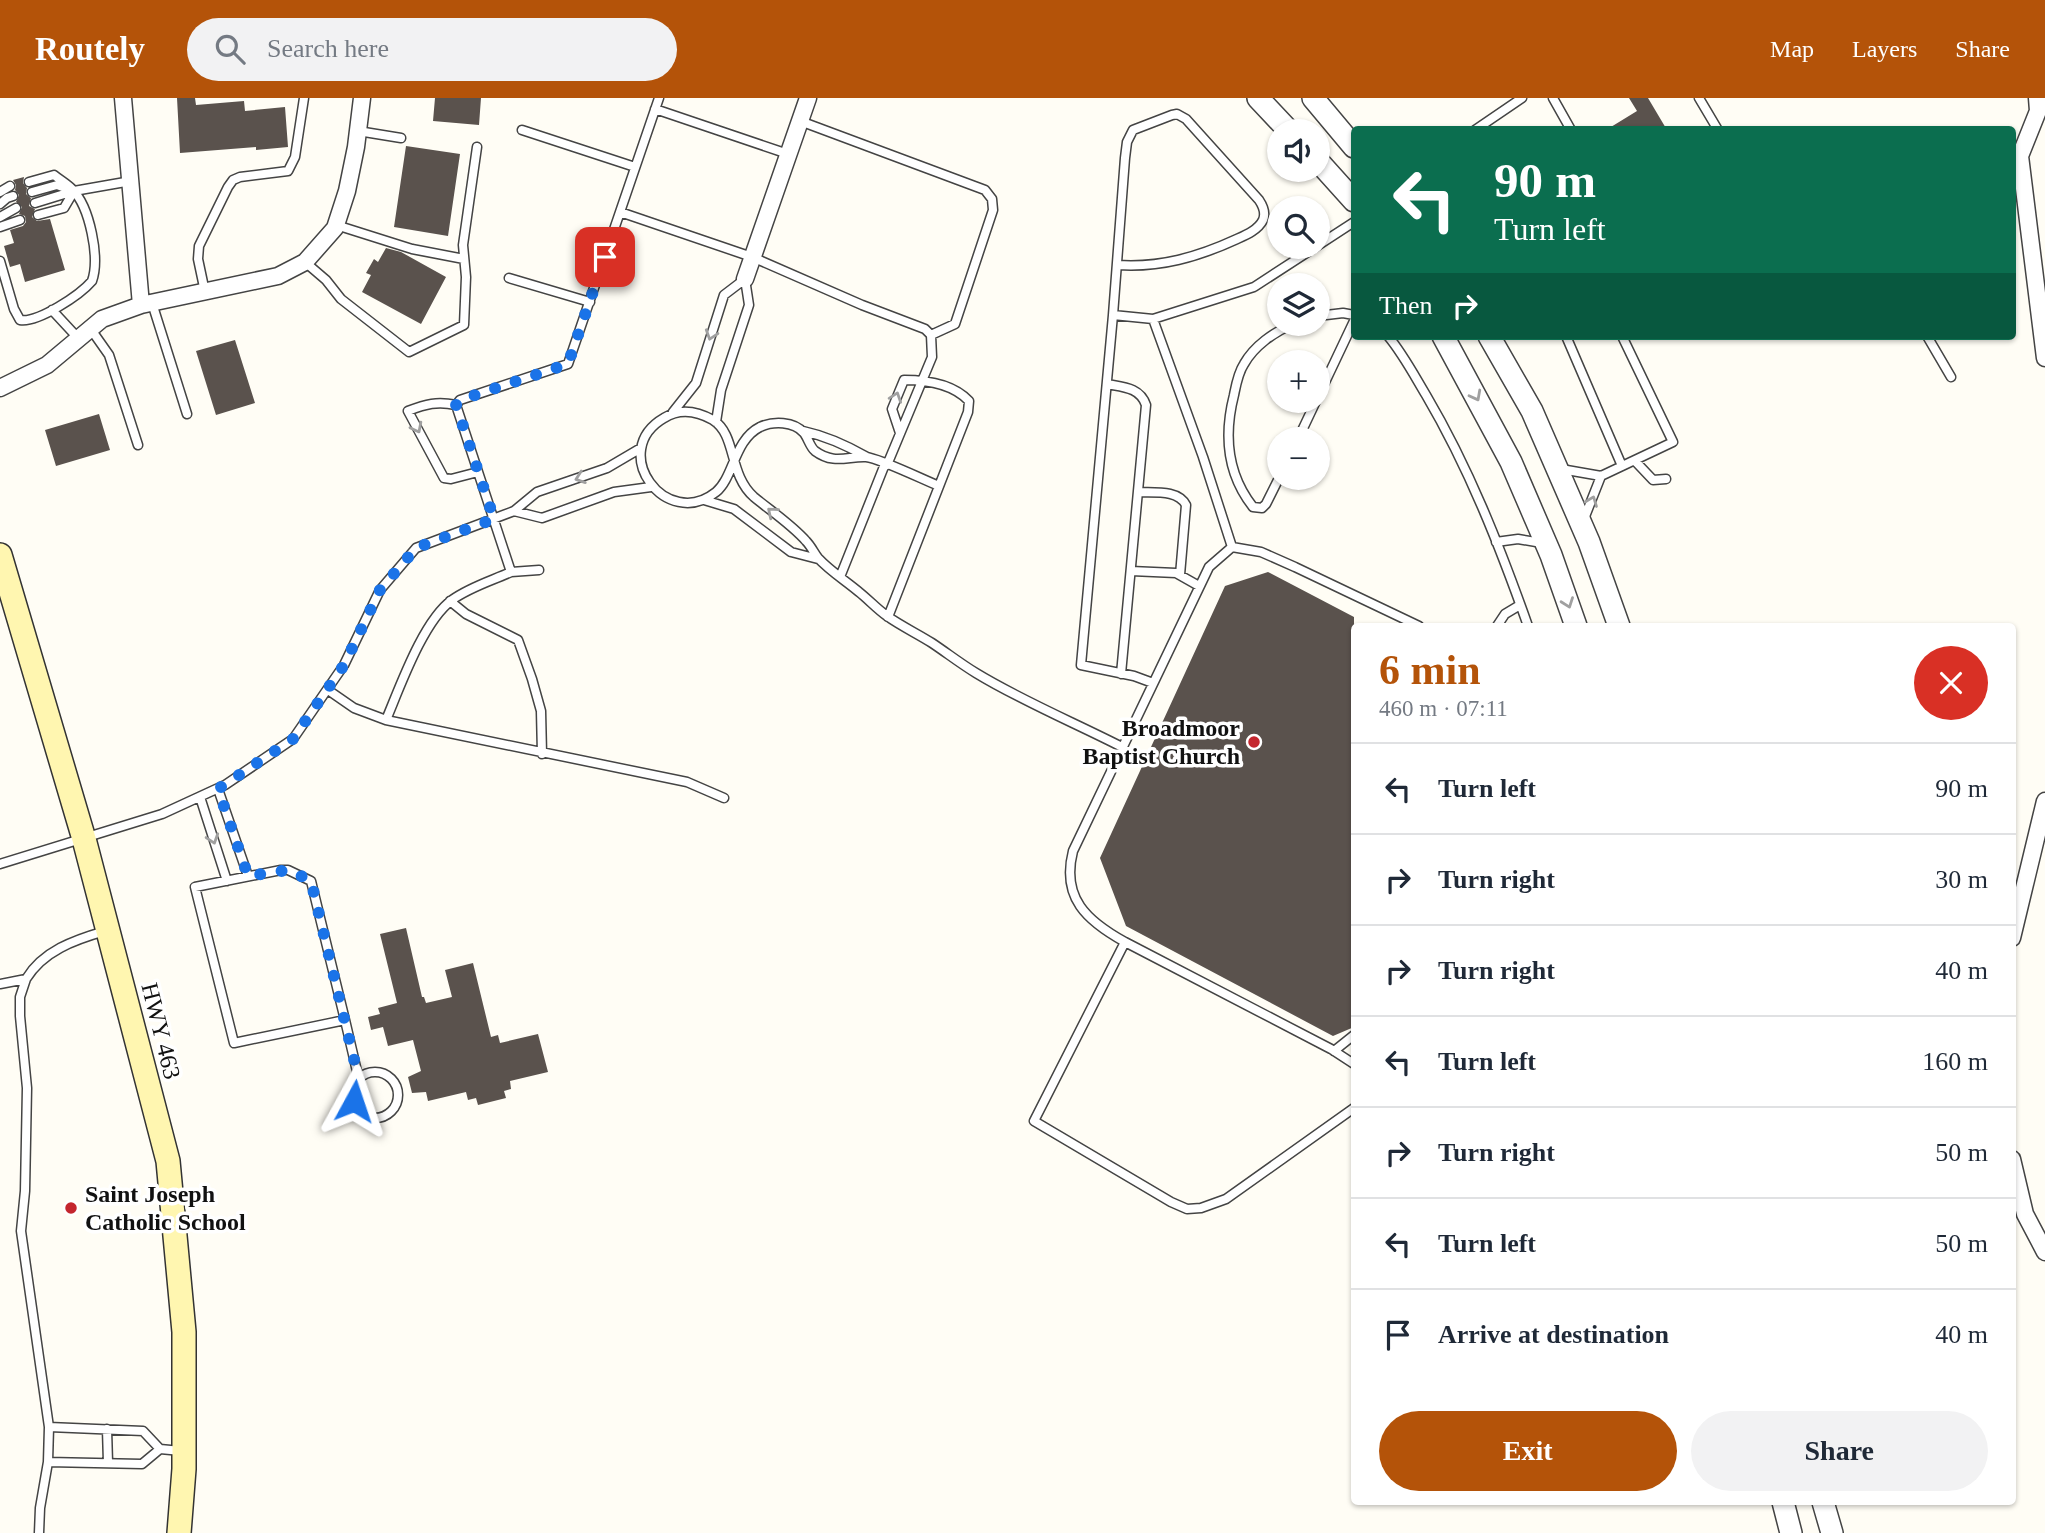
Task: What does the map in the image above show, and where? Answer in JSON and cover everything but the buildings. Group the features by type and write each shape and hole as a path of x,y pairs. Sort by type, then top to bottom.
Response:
{"main road":[{"name":"HWY 463","path":"0,555 84,839 167,1161 184,1332 184,1451 179,1533"}],"street":[{"path":"122,98 147,304"},
{"path":"0,388 47,365 102,319 147,304 278,276 305,262 336,225 347,191 362,98"},
{"path":"745,279 808,98"},
{"path":"1258,98 1278,119"},
{"path":"1313,98 1351,143"},
{"path":"2037,98 2038,111 2020,156 2045,358"},
{"path":"1330,174 1351,198"},
{"path":"1445,340 1511,462 1550,553 1575,623"},
{"path":"1491,340 1532,411 1582,526 1618,623"},
{"path":"2016,921 2045,801"},
{"path":"2016,1176 2025,1214 2045,1252"},
{"path":"1784,1505 1791,1533"},
{"path":"1824,1505 1832,1533"}],"lane":[{"path":"205,292 198,259 199,246 228,187 233,180 240,177 288,171 295,157 304,98"},
{"path":"456,405 460,400 568,364 659,98"},
{"path":"1481,126 1522,98"},
{"path":"1552,98 1569,126"},
{"path":"1699,98 1716,126"},
{"path":"655,110 788,154"},
{"path":"1117,265 1150,265 1188,258 1249,233 1262,222 1264,215 1259,200 1181,116 1172,115 1140,127 1130,134 1125,158 1081,665 1153,683"},
{"path":"800,121 985,190 992,199 993,210 955,324 931,335"},
{"path":"522,130 635,167"},
{"path":"358,131 401,138"},
{"path":"305,262 326,280 341,299 409,352 464,325 463,245 477,147"},
{"path":"0,261 15,309 20,320 27,321 52,310 87,287 95,273 93,240 84,210 74,191 54,175 29,182"},
{"path":"35,203 74,191 131,181"},
{"path":"32,192 57,185 74,191"},
{"path":"0,192 10,187"},
{"path":"38,215 64,208 74,191"},
{"path":"0,205 13,196"},
{"path":"0,217 16,208"},
{"path":"620,212 752,257 925,329 931,335 932,357 840,577"},
{"path":"0,227 20,219"},
{"path":"1113,315 1153,319 1254,287 1351,224"},
{"path":"336,225 412,249 464,259"},
{"path":"509,278 590,302"},
{"path":"716,422 721,390 749,305 745,279 723,295 696,383 673,412 654,424 644,437 641,466 651,486 667,499 685,503 704,500 718,491 726,481 732,461 754,431 761,427 783,424 846,445 867,457 939,486"},
{"path":"147,304 187,414"},
{"path":"52,310 109,355 138,445"},
{"path":"1330,315 1351,314"},
{"path":"1153,319 1203,457 1231,547"},
{"path":"1330,372 1351,327"},
{"path":"1273,336 1262,343 1243,365 1229,414 1229,453 1240,487 1253,507 1262,508 1273,490"},
{"path":"1391,340 1443,424 1475,490 1527,623"},
{"path":"1568,340 1622,466"},
{"path":"1624,340 1679,451"},
{"path":"1929,340 1951,377"},
{"path":"888,617 968,412 968,401 960,392 922,380 904,380 892,409 900,433"},
{"path":"1107,384 1133,390 1146,405 1121,674"},
{"path":"456,405 429,403 408,411 444,478 452,479 478,472"},
{"path":"456,405 511,572"},
{"path":"673,412 696,412 716,422 729,440 732,461 744,488 806,541 818,559 888,617 976,674 1122,747"},
{"path":"803,431 814,450 841,461 867,457"},
{"path":"1557,468 1601,476 1673,442"},
{"path":"0,864 162,814 218,789 293,739 344,665 380,590 416,548 514,511 537,492 607,468 641,448"},
{"path":"1634,461 1653,480 1666,479"},
{"path":"1582,526 1601,476"},
{"path":"514,511 542,518 614,492 651,486"},
{"path":"1138,492 1173,494 1183,499 1186,505 1180,575"},
{"path":"704,500 734,509 791,552 818,559"},
{"path":"1496,542 1531,540 1543,544 1550,553"},
{"path":"1231,547 1209,567 1079,835 1070,863 1074,892 1083,912 1099,928 1351,1062"},
{"path":"1231,547 1273,557 1413,623"},
{"path":"386,720 434,618 450,601 472,588 511,572 539,570"},
{"path":"1131,571 1180,575 1199,586"},
{"path":"450,601 466,614 518,640 541,711 542,754"},
{"path":"1499,623 1505,614 1520,606"},
{"path":"328,691 354,708 386,720 687,782 724,799"},
{"path":"218,789 248,876"},
{"path":"200,797 227,881"},
{"path":"345,1020 234,1043 195,887 289,870 311,881 345,1020 359,1080 353,1093 354,1101 360,1112 366,1116 380,1118 393,1110 398,1094 392,1080 377,1073 368,1074 359,1080"},
{"path":"39,1533 40,1508 48,1462 49,1427 21,1231 26,1191 27,1087 20,997 33,967 45,957 76,939 108,930"},
{"path":"1125,942 1034,1121 1187,1209 1201,1208 1226,1199 1351,1110"},
{"path":"0,984 26,979"},
{"path":"1334,1051 1351,1037"},
{"path":"49,1427 143,1431 160,1450"},
{"path":"107,1429 108,1464"},
{"path":"48,1462 142,1464 160,1450 184,1451"}],"place":[{"name":"Broadmoor Baptist Church","path":"1254,742"},
{"name":"Saint Joseph Catholic School","path":"71,1208"}],"route":[{"path":"354,1101 355,1084 359,1080 311,881 289,870 248,876 218,789 293,739 344,665 380,590 416,548 494,519 456,405 460,400 568,364 605,257"}]}
